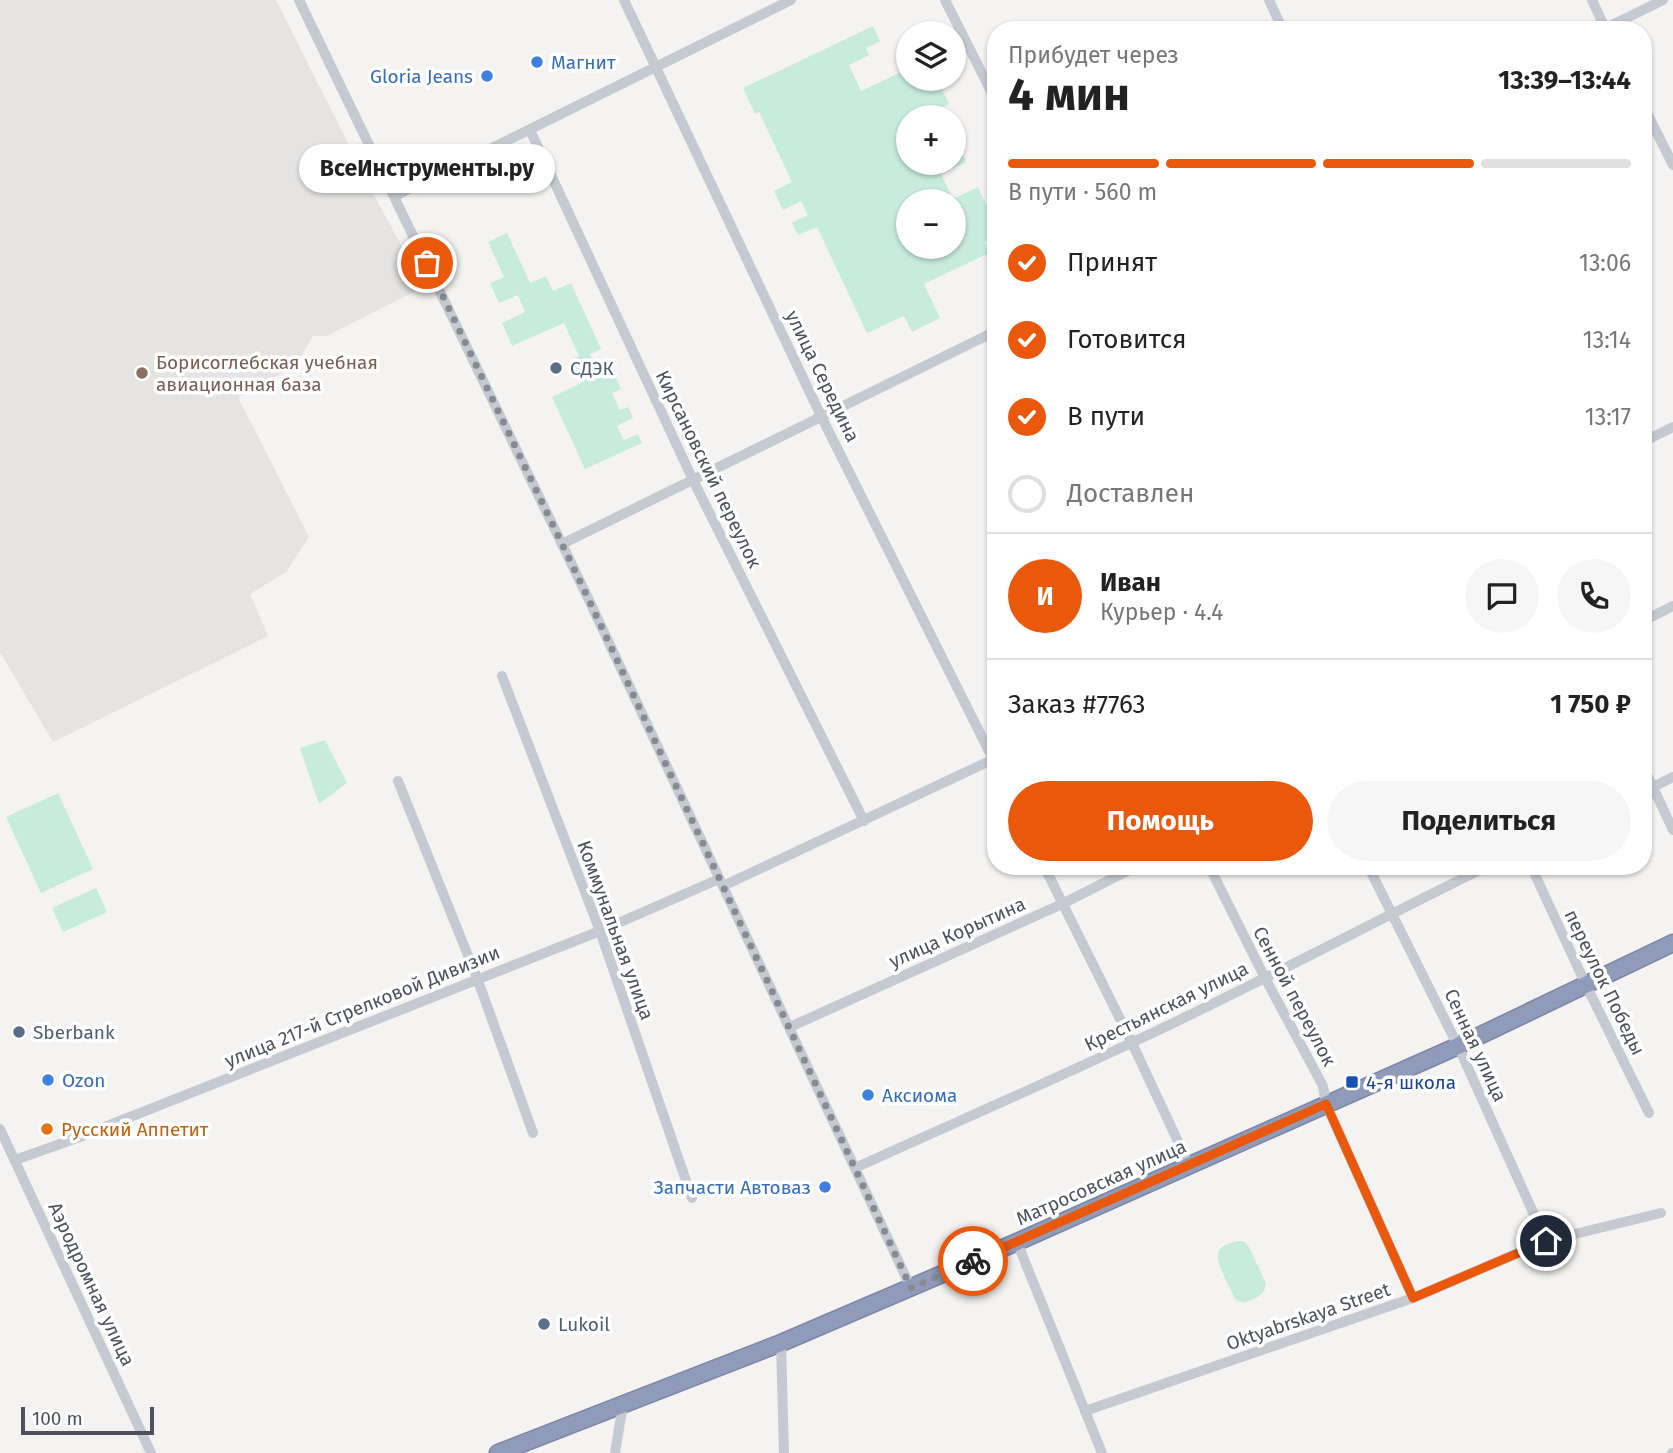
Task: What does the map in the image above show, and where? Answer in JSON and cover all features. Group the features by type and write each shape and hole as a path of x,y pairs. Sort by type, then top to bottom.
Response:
{"highway":[{"name":"Матросовская улица","path":"498,1453 781,1343 1017,1242 1458,1046 1673,943"}],"street":[{"path":"299,0 562,544 911,1288"},
{"name":"улица Середина","path":"624,0 821,416 987,745"},
{"path":"395,196 791,0"},
{"path":"945,0 987,83"},
{"path":"1269,0 1279,21"},
{"path":"1592,0 1601,21"},
{"path":"1621,21 1662,0"},
{"path":"1652,123 1673,165"},
{"name":"Кирсановский переулок","path":"530,130 693,480 864,821"},
{"path":"562,544 987,335"},
{"path":"1652,438 1673,427"},
{"path":"1652,616 1673,606"},
{"name":"Коммунальная улица","path":"502,676 600,931 692,1198"},
{"name":"улица 217-й Стрелковой Дивизии","path":"15,1160 721,883 987,765"},
{"path":"1652,787 1673,777"},
{"path":"398,780 477,978 533,1133"},
{"path":"1652,796 1673,830"},
{"path":"1048,875 1189,1165"},
{"name":"улица Корытина","path":"790,1027 1120,875"},
{"name":"Сенной переулок","path":"1214,875 1323,1086 1326,1104 1413,1298"},
{"name":"Сенная улица","path":"1372,875 1458,1046 1546,1241"},
{"name":"Крестьянская улица","path":"855,1168 1132,1043 1469,875"},
{"name":"переулок Победы","path":"1535,875 1649,1112"},
{"name":"Аэродромная улица","path":"0,1129 151,1453"},
{"name":"Oktyabrskaya Street","path":"1085,1411 1413,1298 1546,1241 1661,1213"},
{"path":"1017,1242 1101,1453"},
{"path":"781,1343 784,1453"},
{"path":"615,1453 623,1404"}],"shaded area":[{"name":"Борисоглебская учебная авиационная база","path":"0,0 276,0 375,197 424,287 327,336 313,336 294,368 238,397 309,537 286,572 250,594 268,636 53,742 0,652"}],"green space":[{"path":"873,26 880,41 866,48 869,55 849,65 861,91 896,75 896,91 943,91 949,104 947,105 896,105 896,175 941,175 948,189 896,189 896,259 966,259 966,193 978,187 987,206 987,241 984,242 987,254 924,284 940,318 912,332 904,316 867,333 817,227 798,235 792,223 808,215 801,201 783,210 774,191 792,182 759,112 755,114 743,88"},
{"path":"507,233 530,283 546,276 553,291 571,283 601,349 590,354 599,374 612,369 621,389 612,393 620,410 628,407 633,418 617,426 624,440 638,434 642,443 585,469 552,397 583,382 573,359 579,356 564,323 512,346 502,323 525,312 518,295 499,303 490,283 504,277 488,242"},
{"path":"325,740 347,783 319,804 300,748"},
{"path":"58,793 93,869 41,893 6,817"},
{"path":"96,888 107,912 63,932 52,908"},
{"path":"1237,1241 1248,1245 1266,1283 1262,1294 1244,1303 1236,1300 1222,1273 1218,1258 1221,1248"}],"way so far":[{"path":"427,263 588,598 911,1288 973,1261"}],"place":[{"name":"Магнит","path":"537,62"},
{"name":"Gloria Jeans","path":"487,76"},
{"name":"ВсеИнструменты.ру","path":"427,263"},
{"name":"СДЭК","path":"556,368"},
{"name":"Борисоглебская учебная авиационная база","path":"142,373"},
{"name":"Sberbank","path":"19,1032"},
{"name":"Ozon","path":"48,1080"},
{"name":"4-я школа","path":"1352,1082"},
{"name":"Аксиома","path":"868,1095"},
{"name":"Русский Аппетит","path":"47,1129"},
{"name":"Запчасти Автоваз","path":"825,1187"},
{"name":"Lukoil","path":"544,1324"}],"route":[{"path":"973,1261 1326,1104 1413,1298 1546,1241"}]}
